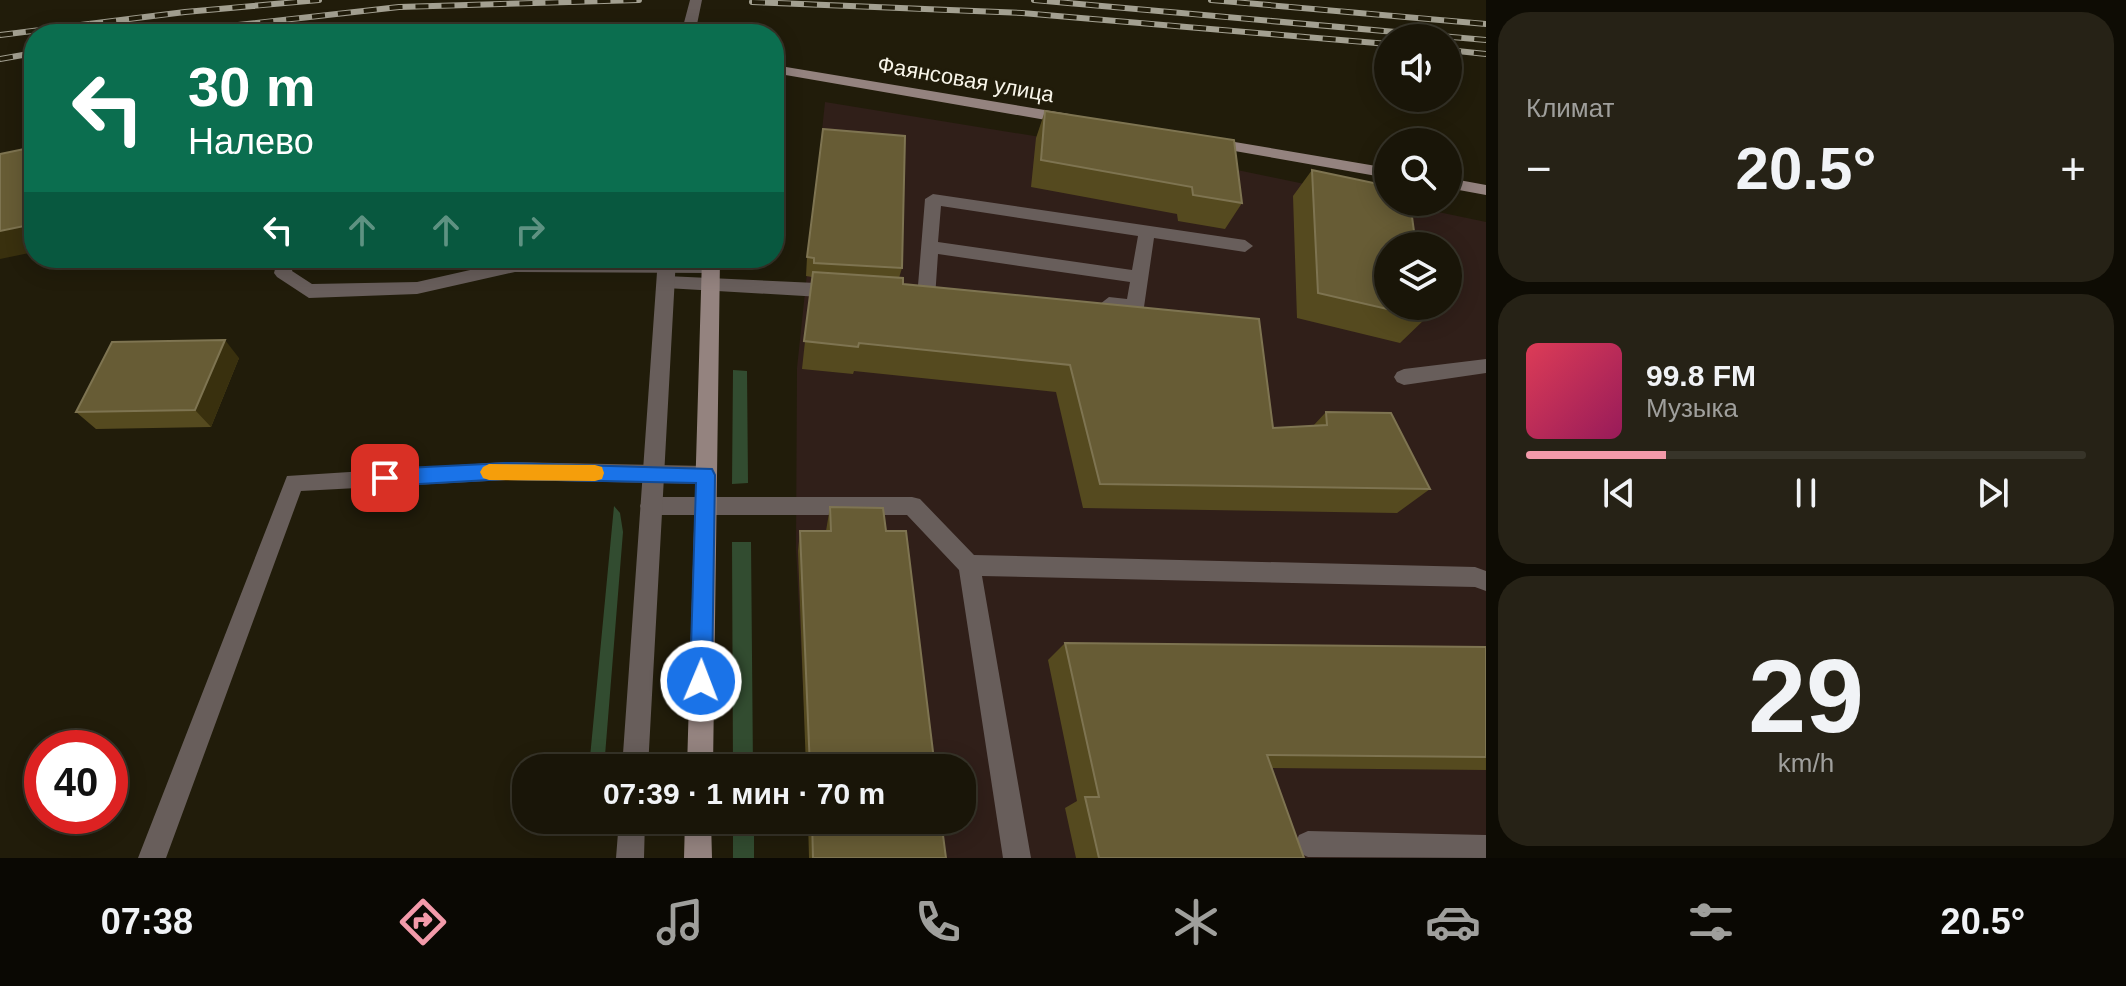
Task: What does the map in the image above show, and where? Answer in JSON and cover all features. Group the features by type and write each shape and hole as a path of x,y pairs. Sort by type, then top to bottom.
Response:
{"street":[{"path":"690,24 696,0"},
{"name":"Фаянсовая улица","path":"784,71 1086,122"},
{"path":"1195,140 1374,171"},
{"path":"1462,186 1486,190"},
{"path":"925,296 933,199 1245,246"},
{"path":"1088,302 1135,307 1147,230"},
{"path":"929,247 1139,277"},
{"path":"284,268 283,273 309,291 417,288 506,268"},
{"path":"616,268 710,270 852,292"},
{"path":"636,754 666,269"},
{"path":"700,754 710,270"},
{"path":"1404,377 1486,366"},
{"path":"152,858 294,482 506,471 706,475"},
{"path":"651,506 912,506 969,565 1017,858"},
{"path":"969,565 1475,577 1486,581"},
{"path":"630,858 631,834"},
{"path":"698,834 698,858"},
{"path":"1308,844 1486,848"}],"shaded area":[{"path":"825,102 1218,166 1374,199 1374,216 1457,216 1486,222 1486,858 811,858 810,834 976,834 976,754 806,754 796,548 797,368"}],"green space":[{"path":"733,370 747,371 748,483 732,484"},
{"path":"614,506 620,513 623,532 605,754 590,754"},
{"path":"732,542 751,542 753,754 733,754"},
{"path":"733,834 754,834 754,858 733,858"}],"building":[{"path":"1045,111 1234,140 1242,203 1193,195 1192,187 1041,160"},
{"path":"823,129 905,136 902,268 814,263 814,258 807,257"},
{"path":"24,149 24,226 0,231 0,154"},
{"path":"1312,170 1374,183 1374,216 1412,216 1414,232 1374,232 1374,306 1318,293"},
{"path":"813,272 903,278 903,284 1259,319 1273,428 1327,425 1326,412 1391,413 1430,489 1100,484 1070,365 859,343 858,347 804,341"},
{"path":"225,340 195,410 76,412 112,342"},
{"path":"830,507 883,508 886,531 906,531 933,754 809,754 800,531 831,531"},
{"path":"1065,643 1486,647 1486,757 1267,755 1304,858 1099,858 1085,797 1099,797"},
{"path":"812,834 943,834 946,858 813,858"}],"railway":[{"path":"88,24 319,0"},
{"path":"247,24 399,7 639,0"},
{"path":"1034,0 1486,40"},
{"path":"1211,0 1486,24"},
{"path":"752,2 1022,13 1374,43"},
{"path":"0,35 24,32"},
{"path":"1462,51 1486,54"},
{"path":"0,59 24,55"}],"slow traffic":[{"path":"489,472 595,473"}],"route":[{"path":"385,478 506,471 706,475 701,681"}]}
